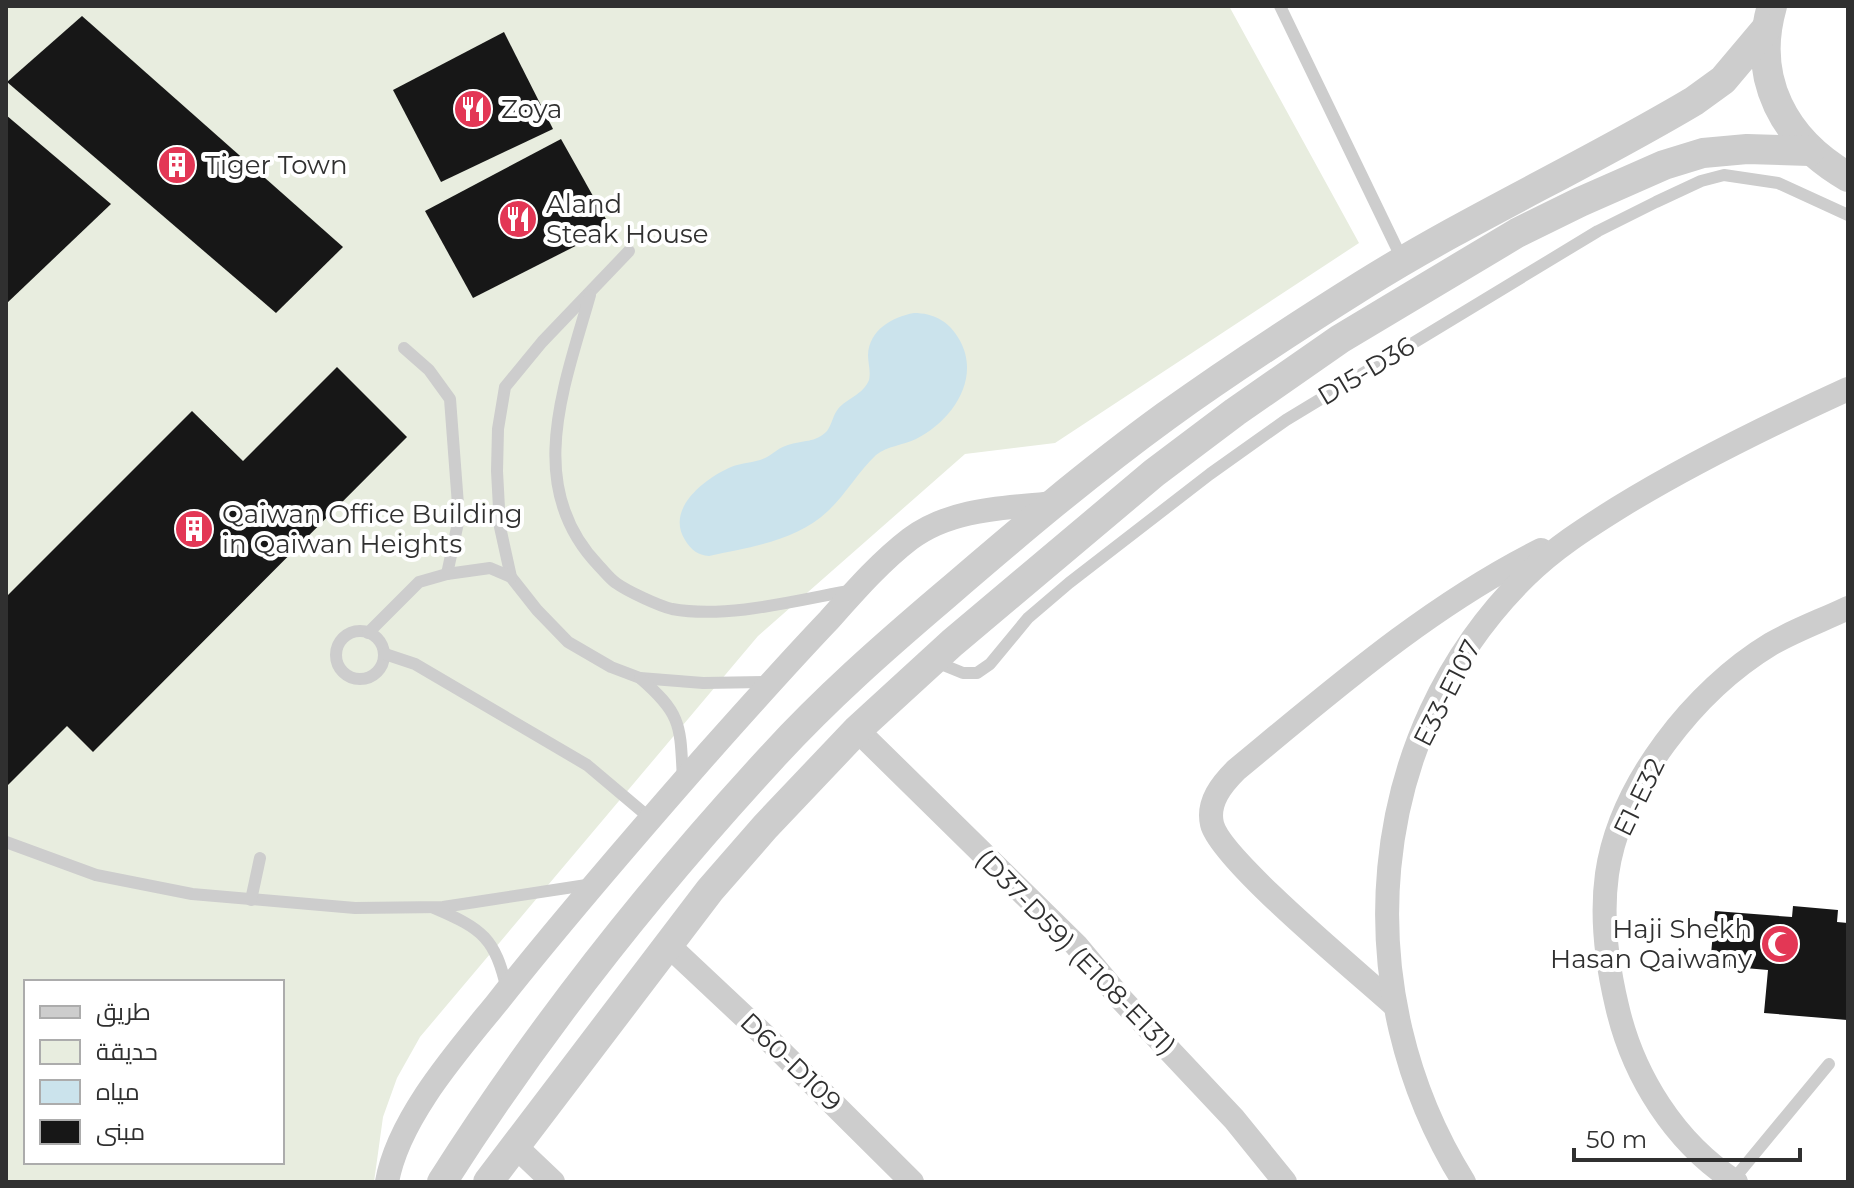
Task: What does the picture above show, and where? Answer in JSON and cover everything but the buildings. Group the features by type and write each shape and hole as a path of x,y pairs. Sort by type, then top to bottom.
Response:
{"street":[{"path":"442,1182 541,1036 666,878 773,755 870,660 1055,503 1165,417 1232,370 1403,261 1694,101 1723,80 1769,18"},
{"path":"1769,18 1767,74 1782,116 1810,151 1848,177"},
{"path":"488,1182 710,890 765,827 857,730 933,660 1108,510 1235,412 1340,339 1517,233 1589,217 1664,165 1703,153 1747,149 1810,151"},
{"name":"E33-E107","path":"1464,1182 1438,1137 1402,1040 1386,940 1387,871 1391,840 1409,769 1432,710 1466,651 1503,600 1545,559 1590,526 1713,454 1848,389"},
{"path":"387,1182 390,1161 404,1130 459,1051 507,990 593,884 857,589 911,538 944,520 978,512 1055,503"},
{"path":"1394,1005 1228,852 1213,827 1211,816 1217,793 1236,770 1389,647 1462,595 1521,560 1590,526"},
{"name":"E1-E32","path":"1734,1181 1693,1148 1664,1112 1637,1069 1622,1029 1609,971 1607,874 1620,824 1639,784 1671,735 1704,697 1735,669 1773,644 1848,608"},
{"name":"(D37-D59) (E108-E131)","path":"857,730 1076,945 1122,1000 1234,1119 1285,1182"},
{"name":"D60-D109","path":"668,945 912,1182"},
{"path":"514,1145 553,1182"}],"lane":[{"path":"1280,6 1403,261"},
{"name":"D15-D36","path":"933,660 963,673 977,673 990,664 1028,618 1069,583 1273,429 1589,217 1724,175 1778,183 1848,215"},
{"path":"629,251 542,342 505,387 498,429 497,471 500,527 511,577 568,642 611,667 640,678 703,683 771,682"},
{"path":"591,292 567,376 553,444 559,502 580,546 615,583 670,608 718,611 857,589"},
{"path":"404,348 429,370 450,399 459,518 447,574"},
{"path":"368,633 419,582 447,574 490,568 511,577"},
{"path":"352,633 368,633 380,641 385,654 380,670 366,679 344,673 336,659 340,643 352,633"},
{"path":"385,654 415,664 587,765 651,819"},
{"path":"640,678 666,701 675,716 681,736 683,781"},
{"path":"6,842 96,875 192,894 355,908 431,907 593,884"},
{"path":"251,900 260,858"},
{"path":"431,907 475,927 487,939 498,957 507,990"},
{"path":"1734,1181 1829,1064"}],"green space":[{"path":"6,6 1229,6 1359,243 1055,443 965,454 758,636 420,1037 397,1078 383,1117 374,1182 6,1182"}],"water":[{"path":"914,313 934,316 945,323 959,339 965,354 967,369 960,397 941,421 916,439 876,455 828,511 802,529 772,541 709,556 692,549 680,528 680,517 684,506 700,486 731,467 763,459 785,446 823,435 838,409 859,393 869,380 869,346 877,332 890,321"}],"place":[{"name":"Zoya","path":"473,109"},
{"name":"Tiger Town","path":"177,165"},
{"name":"Aland Steak House","path":"518,219"},
{"name":"Qaiwan Office Building in Qaiwan Heights","path":"194,529"},
{"name":"Haji Shekh Hasan Qaiwany","path":"1780,944"}]}
